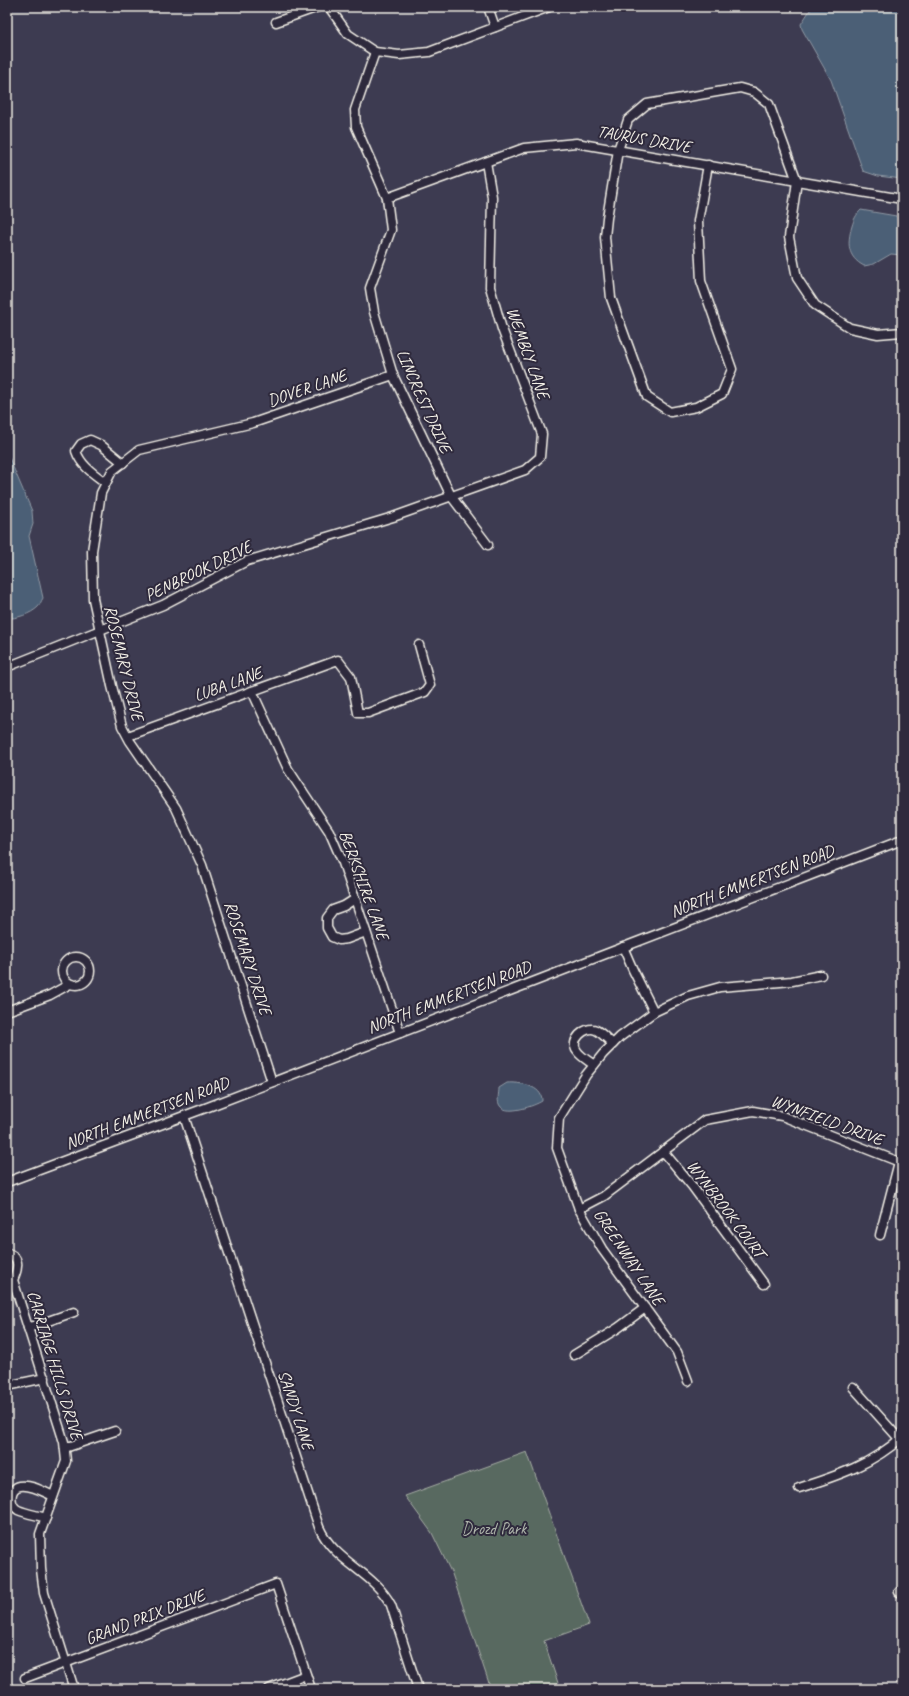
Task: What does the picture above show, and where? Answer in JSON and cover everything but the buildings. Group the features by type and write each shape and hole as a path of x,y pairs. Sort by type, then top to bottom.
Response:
{"street":[{"path":"276,22 318,7"},
{"path":"329,7 348,34 375,52 399,55 429,52 549,7"},
{"path":"488,7 495,27"},
{"name":"LINCREST DRIVE","path":"375,52 355,110 356,127 387,198 391,230 370,288 374,312 393,375 451,496 488,545"},
{"path":"708,165 698,221 701,281 732,369 722,394 696,407 670,412 647,397 611,298 605,237 618,150 628,120 647,104 740,88 754,92 769,104 798,181 789,237 797,278 815,305 850,328 878,334 902,332"},
{"name":"TAURUS DRIVE","path":"387,198 524,148 576,143 902,199"},
{"name":"WEMBLY LANE","path":"451,496 525,470 540,457 542,434 502,329 490,287 492,197 486,162"},
{"name":"DOVER LANE","path":"230,428 253,423 393,375"},
{"name":"ROSEMARY DRIVE","path":"230,428 139,450 112,471 101,493 92,551 93,599 122,726 176,808 202,865 272,1082"},
{"path":"106,484 90,472 79,460 76,451 81,444 90,440 101,445 123,463"},
{"name":"PENBROOK DRIVE","path":"7,667 163,605 247,561 393,517 451,496"},
{"name":"LUBA LANE","path":"128,736 338,660 351,677 358,713 368,712 425,692 430,685 419,645"},
{"name":"BERKSHIRE LANE","path":"252,691 288,769 328,831 343,863 400,1033"},
{"name":"NORTH EMMERTSEN ROAD","path":"7,1182 184,1116 902,840"},
{"path":"355,899 344,906 333,910 327,918 327,928 332,937 338,940 347,939 366,932"},
{"path":"624,947 632,970 654,1012"},
{"path":"613,1044 597,1030 591,1029 583,1031 578,1036 575,1043 576,1051 594,1065 620,1037 654,1012 688,996 720,987 792,981 821,975"},
{"path":"7,1011 50,995 70,984"},
{"name":"GREENWAY LANE","path":"594,1065 571,1097 559,1118 557,1144 579,1209 602,1249 677,1352 688,1381"},
{"name":"WYNFIELD DRIVE","path":"579,1209 604,1196 705,1120 753,1111 782,1116 900,1162"},
{"name":"SANDY LANE","path":"184,1116 319,1527 331,1548 378,1587 387,1597 418,1689"},
{"name":"WYNBROOK COURT","path":"662,1151 692,1186 744,1259 764,1284"},
{"path":"880,1235 900,1162"},
{"name":"CARRIAGE HILLS DRIVE","path":"7,1253 14,1256 17,1260 18,1270 10,1281 45,1378 65,1448 66,1461 40,1534 44,1593 74,1689"},
{"path":"574,1355 618,1328 645,1308"},
{"path":"28,1328 74,1312"},
{"path":"7,1386 45,1378"},
{"path":"800,1488 841,1475 859,1467 901,1439 853,1387"},
{"path":"65,1448 115,1431"},
{"path":"46,1518 17,1510 13,1505 11,1498 12,1493 16,1487 30,1486 53,1496"},
{"name":"GRAND PRIX DRIVE","path":"25,1678 276,1584 306,1675"},
{"path":"269,1689 306,1675 311,1689"}],"green space":[{"name":"Drozd Park","path":"527,1452 589,1625 544,1641 560,1689 491,1689 452,1574 432,1533 405,1496"}],"water":[{"path":"812,7 902,7 902,45 899,51 902,64 902,179 878,176 863,171 831,80 802,29 801,24"},
{"path":"861,210 902,217 902,255 891,254 874,264 864,266 854,258 851,254 849,238 856,215"},
{"path":"7,453 32,511 33,524 29,536 43,598 35,610 15,618 7,618"},
{"path":"507,1083 524,1084 535,1088 539,1092 542,1101 521,1109 504,1109 499,1105 499,1088"}]}
